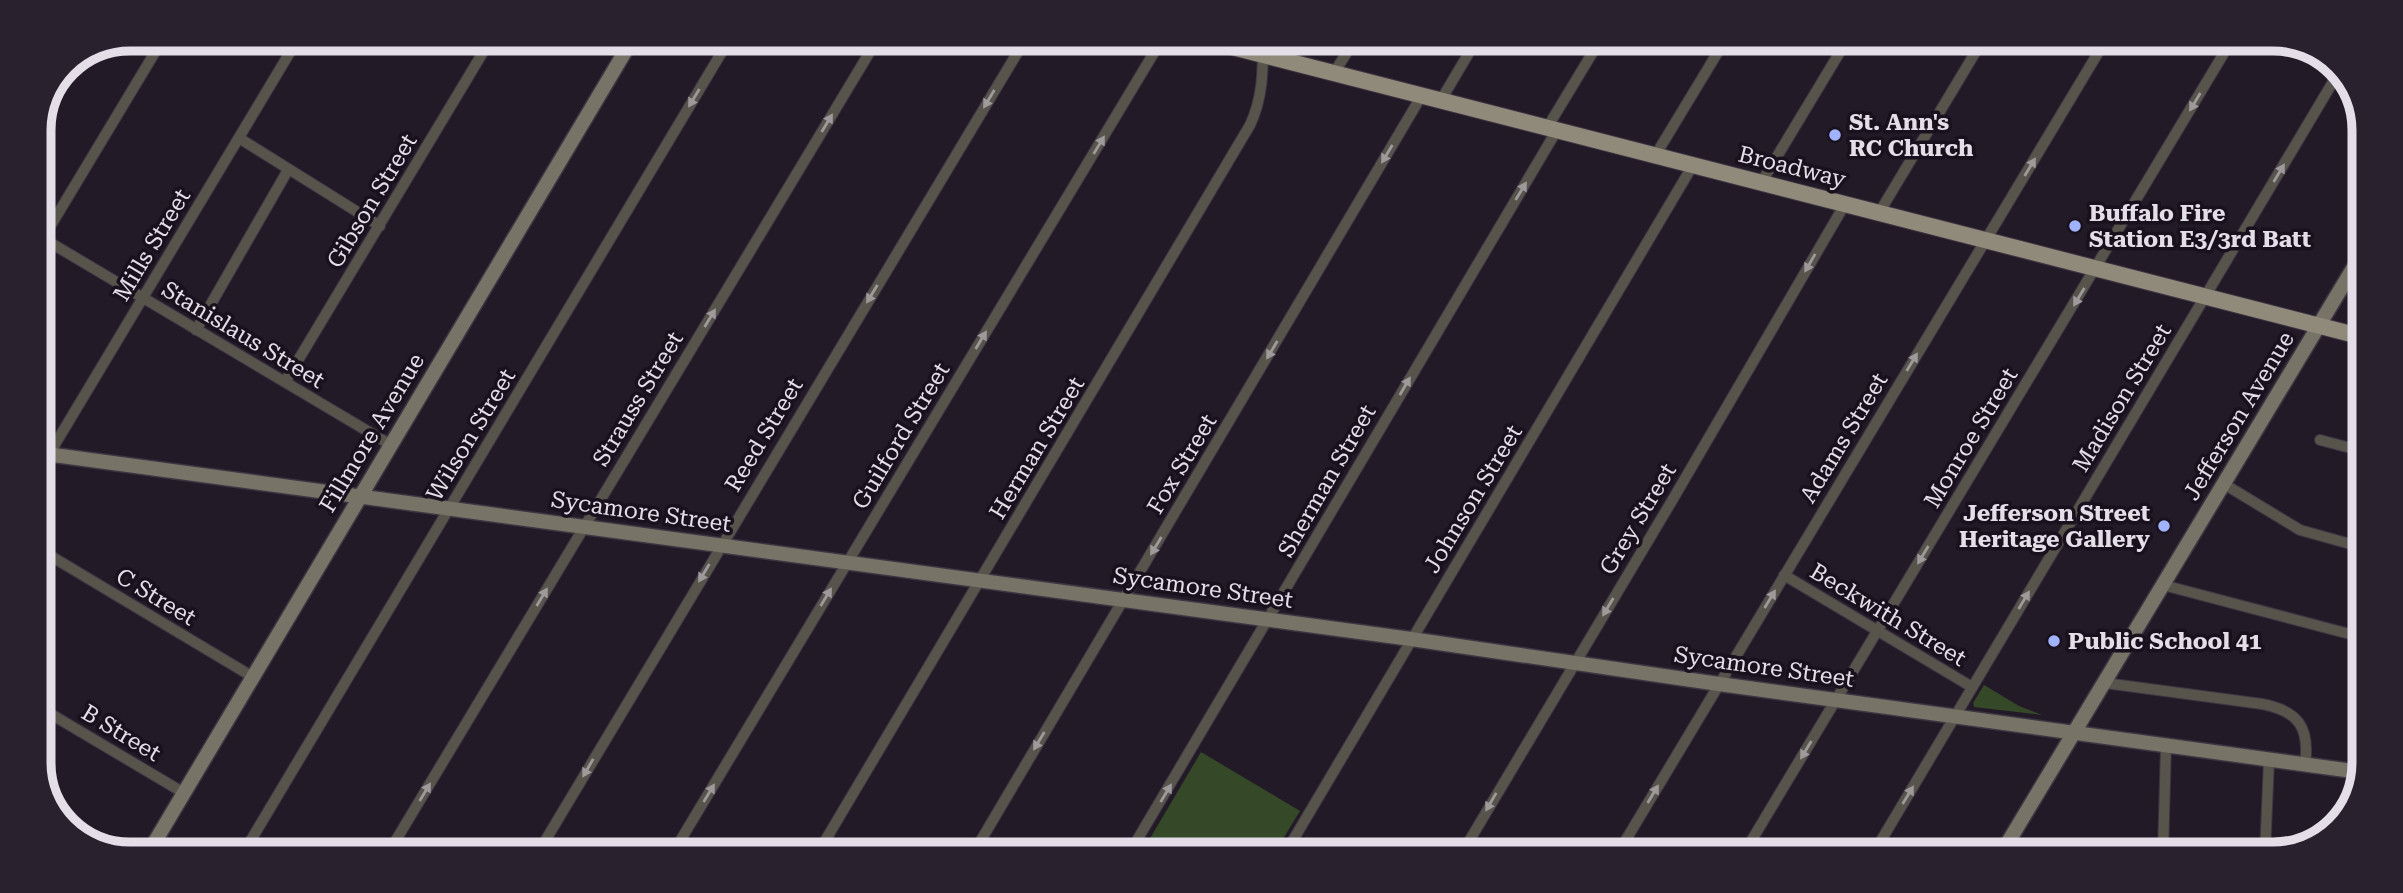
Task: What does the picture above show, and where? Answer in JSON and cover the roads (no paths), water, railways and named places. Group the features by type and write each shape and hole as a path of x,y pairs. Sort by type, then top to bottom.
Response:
{"main road":[{"name":"Broadway","path":"1272,51 1335,73 2352,334"}],"street":[{"path":"51,222 155,51"},
{"name":"Mills Street","path":"51,443 143,298 291,51"},
{"name":"Gibson Street","path":"285,382 484,51"},
{"name":"Fillmore Avenue","path":"155,842 625,51"},
{"name":"Wilson Street","path":"250,842 722,51"},
{"name":"Strauss Street","path":"395,842 870,51"},
{"name":"Reed Street","path":"544,842 1018,51"},
{"name":"Guilford Street","path":"679,842 1155,51"},
{"name":"Herman Street","path":"824,842 1250,125 1263,75 1263,51"},
{"path":"1335,73 1348,51"},
{"path":"1441,100 1470,51"},
{"name":"Sherman Street","path":"1136,842 1269,620 1552,129 1594,51"},
{"path":"1655,156 1719,51"},
{"path":"1761,183 1841,51"},
{"path":"1879,213 1976,51"},
{"name":"Adams Street","path":"1625,842 2099,51"},
{"name":"Monroe Street","path":"1751,842 2225,51"},
{"name":"Madison Street","path":"1880,842 2334,80"},
{"name":"Fox Street","path":"980,842 1422,95"},
{"path":"239,138 380,226"},
{"name":"Johnson Street","path":"1292,842 1693,165"},
{"path":"196,330 288,170"},
{"name":"Grey Street","path":"1469,842 1845,204"},
{"name":"Stanislaus Street","path":"51,246 391,445"},
{"name":"Jefferson Avenue","path":"2008,842 2352,271"},
{"path":"2320,440 2352,448"},
{"name":"Sycamore Street","path":"51,455 1411,639 2352,771"},
{"path":"2224,484 2300,530 2352,544"},
{"name":"C Street","path":"51,556 253,677"},
{"name":"Beckwith Street","path":"1784,575 1972,687"},
{"path":"2163,585 2352,635"},
{"path":"2105,683 2282,709 2293,716 2304,731 2307,744 2305,765"},
{"name":"B Street","path":"51,714 184,793"},
{"path":"2163,842 2166,745"},
{"path":"2266,842 2269,760"}],"place":[{"name":"St. Ann's RC Church","path":"1835,135"},
{"name":"Buffalo Fire Station E3/3rd Batt","path":"2075,226"},
{"name":"Jefferson Street Heritage Gallery","path":"2164,526"},
{"name":"Public School 41","path":"2054,641"}]}
